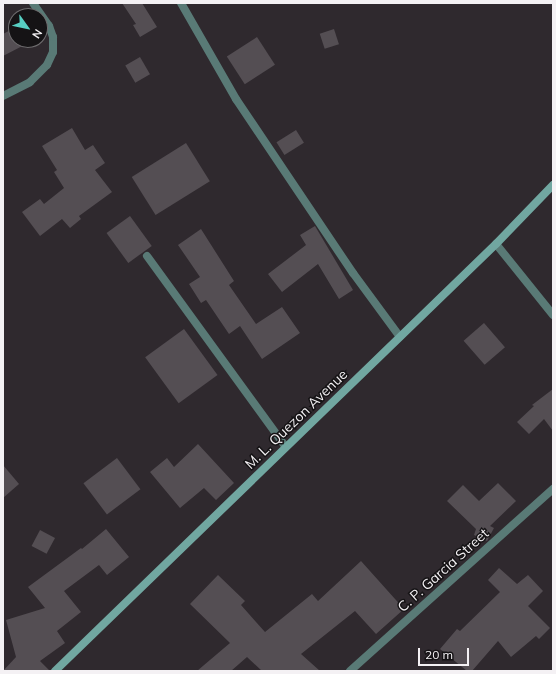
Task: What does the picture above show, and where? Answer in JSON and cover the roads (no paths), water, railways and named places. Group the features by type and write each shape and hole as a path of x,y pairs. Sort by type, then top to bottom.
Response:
{"main road":[{"name":"M. L. Quezon Avenue","path":"55,671 496,244 553,185"}],"street":[{"path":"3,96 30,82 47,65 53,52 53,37 49,26 33,3"},
{"path":"181,3 236,99 345,261 400,337"},
{"path":"496,244 553,315"},
{"path":"147,256 286,447"},
{"name":"C. P. Garcia Street","path":"350,671 553,489"}]}
